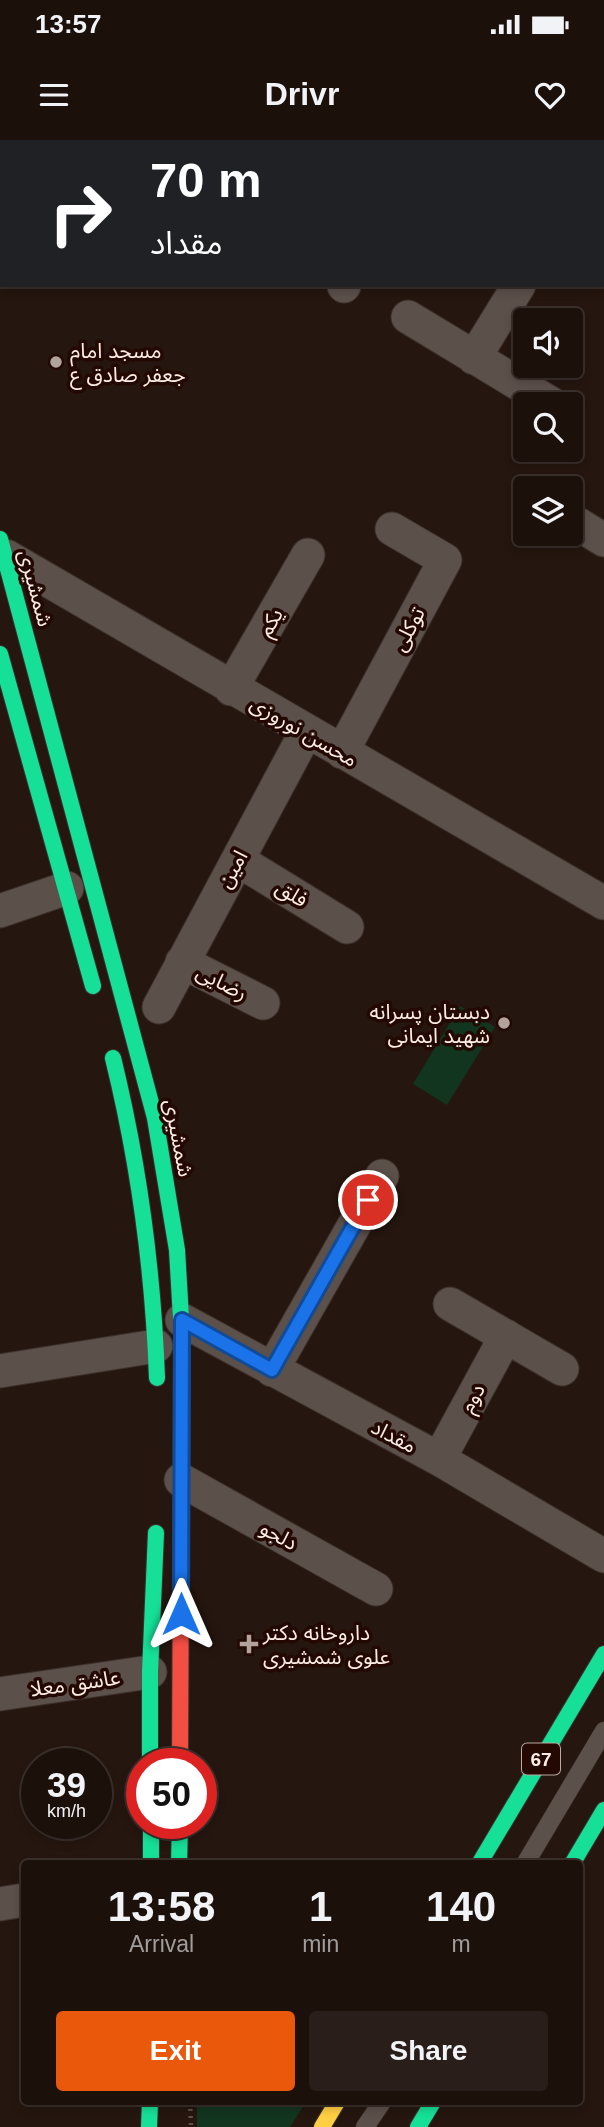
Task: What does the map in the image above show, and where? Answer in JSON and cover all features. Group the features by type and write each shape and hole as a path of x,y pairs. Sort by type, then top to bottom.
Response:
{"main road":[{"name":"شمشیری","path":"2,551 80,884 99,1005"},
{"name":"شمشیری","path":"0,654 80,884 155,1118 177,1250 169,1331 157,1398"},
{"name":"شمشیری","path":"109,1044 120,1083 169,1331 176,1479 165,1670 153,1748"},
{"name":"شمشیری","path":"157,1519 165,1670 177,1748"},
{"name":"67","path":"481,1860 604,1654"},
{"path":"574,1860 604,1810"},
{"path":"151,1839 151,1860"},
{"path":"179,1860 180,1839"},
{"path":"149,2127 150,2105"},
{"path":"322,2127 335,2105"},
{"path":"418,2127 431,2105"}],"street":[{"path":"474,358 518,287"},
{"path":"408,317 532,392"},
{"name":"توکلی","path":"342,752 445,560 393,529"},
{"name":"محسن نوروزی","path":"2,551 231,689 604,903"},
{"name":"یکم","path":"231,689 308,555"},
{"name":"امین","path":"159,1007 306,732"},
{"name":"فلق","path":"238,860 347,927"},
{"path":"0,911 80,884"},
{"name":"رضایی","path":"182,962 263,1003"},
{"path":"272,1370 382,1176"},
{"path":"450,1304 562,1368"},
{"path":"0,1371 169,1331"},
{"name":"مقداد","path":"169,1331 272,1370 439,1460 604,1556"},
{"name":"دوم","path":"439,1460 506,1336"},
{"name":"دلجو","path":"176,1479 376,1589"},
{"name":"عاشق معلا","path":"0,1694 165,1670"},
{"path":"0,1904 21,1900"}],"lane":[{"path":"527,1860 604,1731"},
{"path":"539,1860 604,1752"},
{"path":"365,2127 380,2105"},
{"path":"377,2127 391,2105"}],"path":[{"path":"190,2105 191,2127"}],"green space":[{"path":"460,1006 495,1027 447,1105 413,1084"},
{"path":"197,2105 304,2105 290,2127 197,2127"}],"traffic: fast":[{"path":"0,539 155,1118 177,1250 182,1335"},
{"path":"0,654 93,986"},
{"path":"113,1058 143,1217 157,1378"},
{"path":"150,1748 150,1672 156,1533"},
{"path":"481,1860 604,1654"},
{"path":"574,1860 604,1810"},
{"path":"151,1839 151,1860"},
{"path":"179,1860 180,1839"},
{"path":"149,2127 150,2105"},
{"path":"418,2127 431,2105"}],"traffic: slow":[{"path":"181,1547 182,1335"},
{"path":"322,2127 335,2105"}],"traffic: jam":[{"path":"180,1748 181,1547"}],"place":[{"name":"مسجد امام جعفر صادق ع","path":"56,362"},
{"name":"دبستان پسرانه شهید ایمانی","path":"504,1023"},
{"name":"داروخانه دکتر علوی شمشیری","path":"249,1644"}],"route":[{"path":"181,1614 182,1320 272,1370 368,1200"}]}
